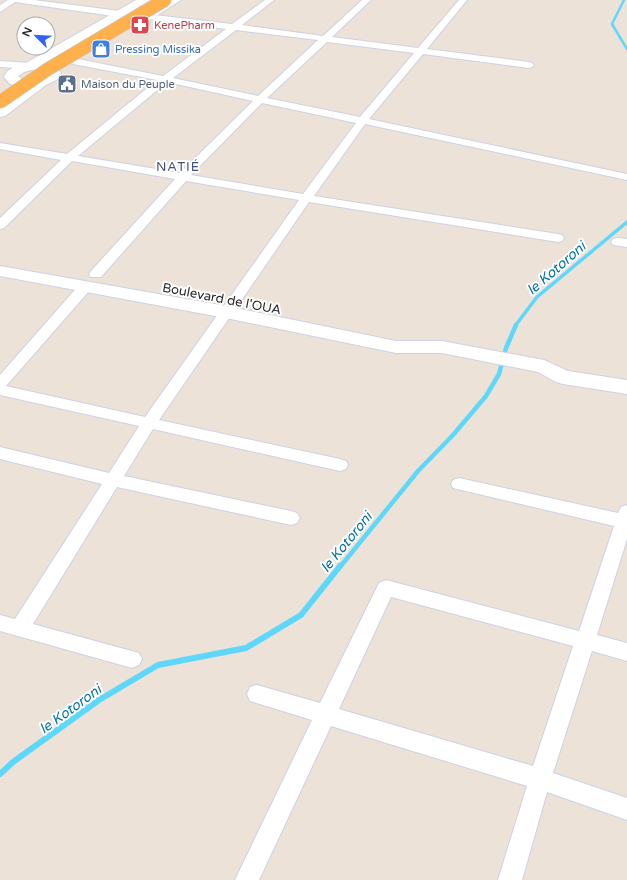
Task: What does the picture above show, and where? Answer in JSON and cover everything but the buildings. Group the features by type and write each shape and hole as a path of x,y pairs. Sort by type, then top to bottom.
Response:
{"highway":[{"path":"0,92 33,70 151,0"},
{"path":"0,102 48,69 165,0"}],"main road":[{"path":"0,88 8,76 19,69 31,66 144,0"},
{"path":"0,113 73,61 175,0"},
{"path":"31,66 49,68 49,77"},
{"path":"8,76 16,82 29,84 49,77"},
{"path":"0,256 91,280 230,306 396,347 442,347 544,366 567,365 627,374"},
{"path":"0,272 91,280"},
{"path":"544,366 563,377 627,387"}],"street":[{"path":"0,9 14,0 120,14"},
{"path":"0,225 69,158 165,79 270,0"},
{"path":"0,384 183,177 260,99 367,0"},
{"path":"20,628 149,423 306,198 362,121 463,0"},
{"path":"149,16 529,64"},
{"path":"73,61 165,79 627,177"},
{"path":"0,64 31,66"},
{"path":"0,146 306,198 558,238"},
{"path":"0,390 340,465"},
{"path":"0,453 113,480 291,518"},
{"path":"459,484 626,518 540,779 510,880"},
{"path":"247,880 386,588 627,652"},
{"path":"0,623 132,659"},
{"path":"257,694 540,779 627,809"}],"waterway":[{"name":"le Kotoroni","path":"624,0 612,24 627,49"},
{"name":"le Kotoroni","path":"515,326 537,297 627,222"},
{"name":"le Kotoroni","path":"340,567 418,471 453,435 486,396 499,374 506,348 516,325"},
{"name":"le Kotoroni","path":"0,774 13,762 99,700 158,665 246,648 301,615 340,566"}],"place":[{"name":"KenePharm","path":"140,25"},
{"name":"Pressing Missika","path":"101,49"},
{"name":"Maison du Peuple","path":"67,84"}],"district":[{"name":"NATIÉ","path":"178,166"}]}
